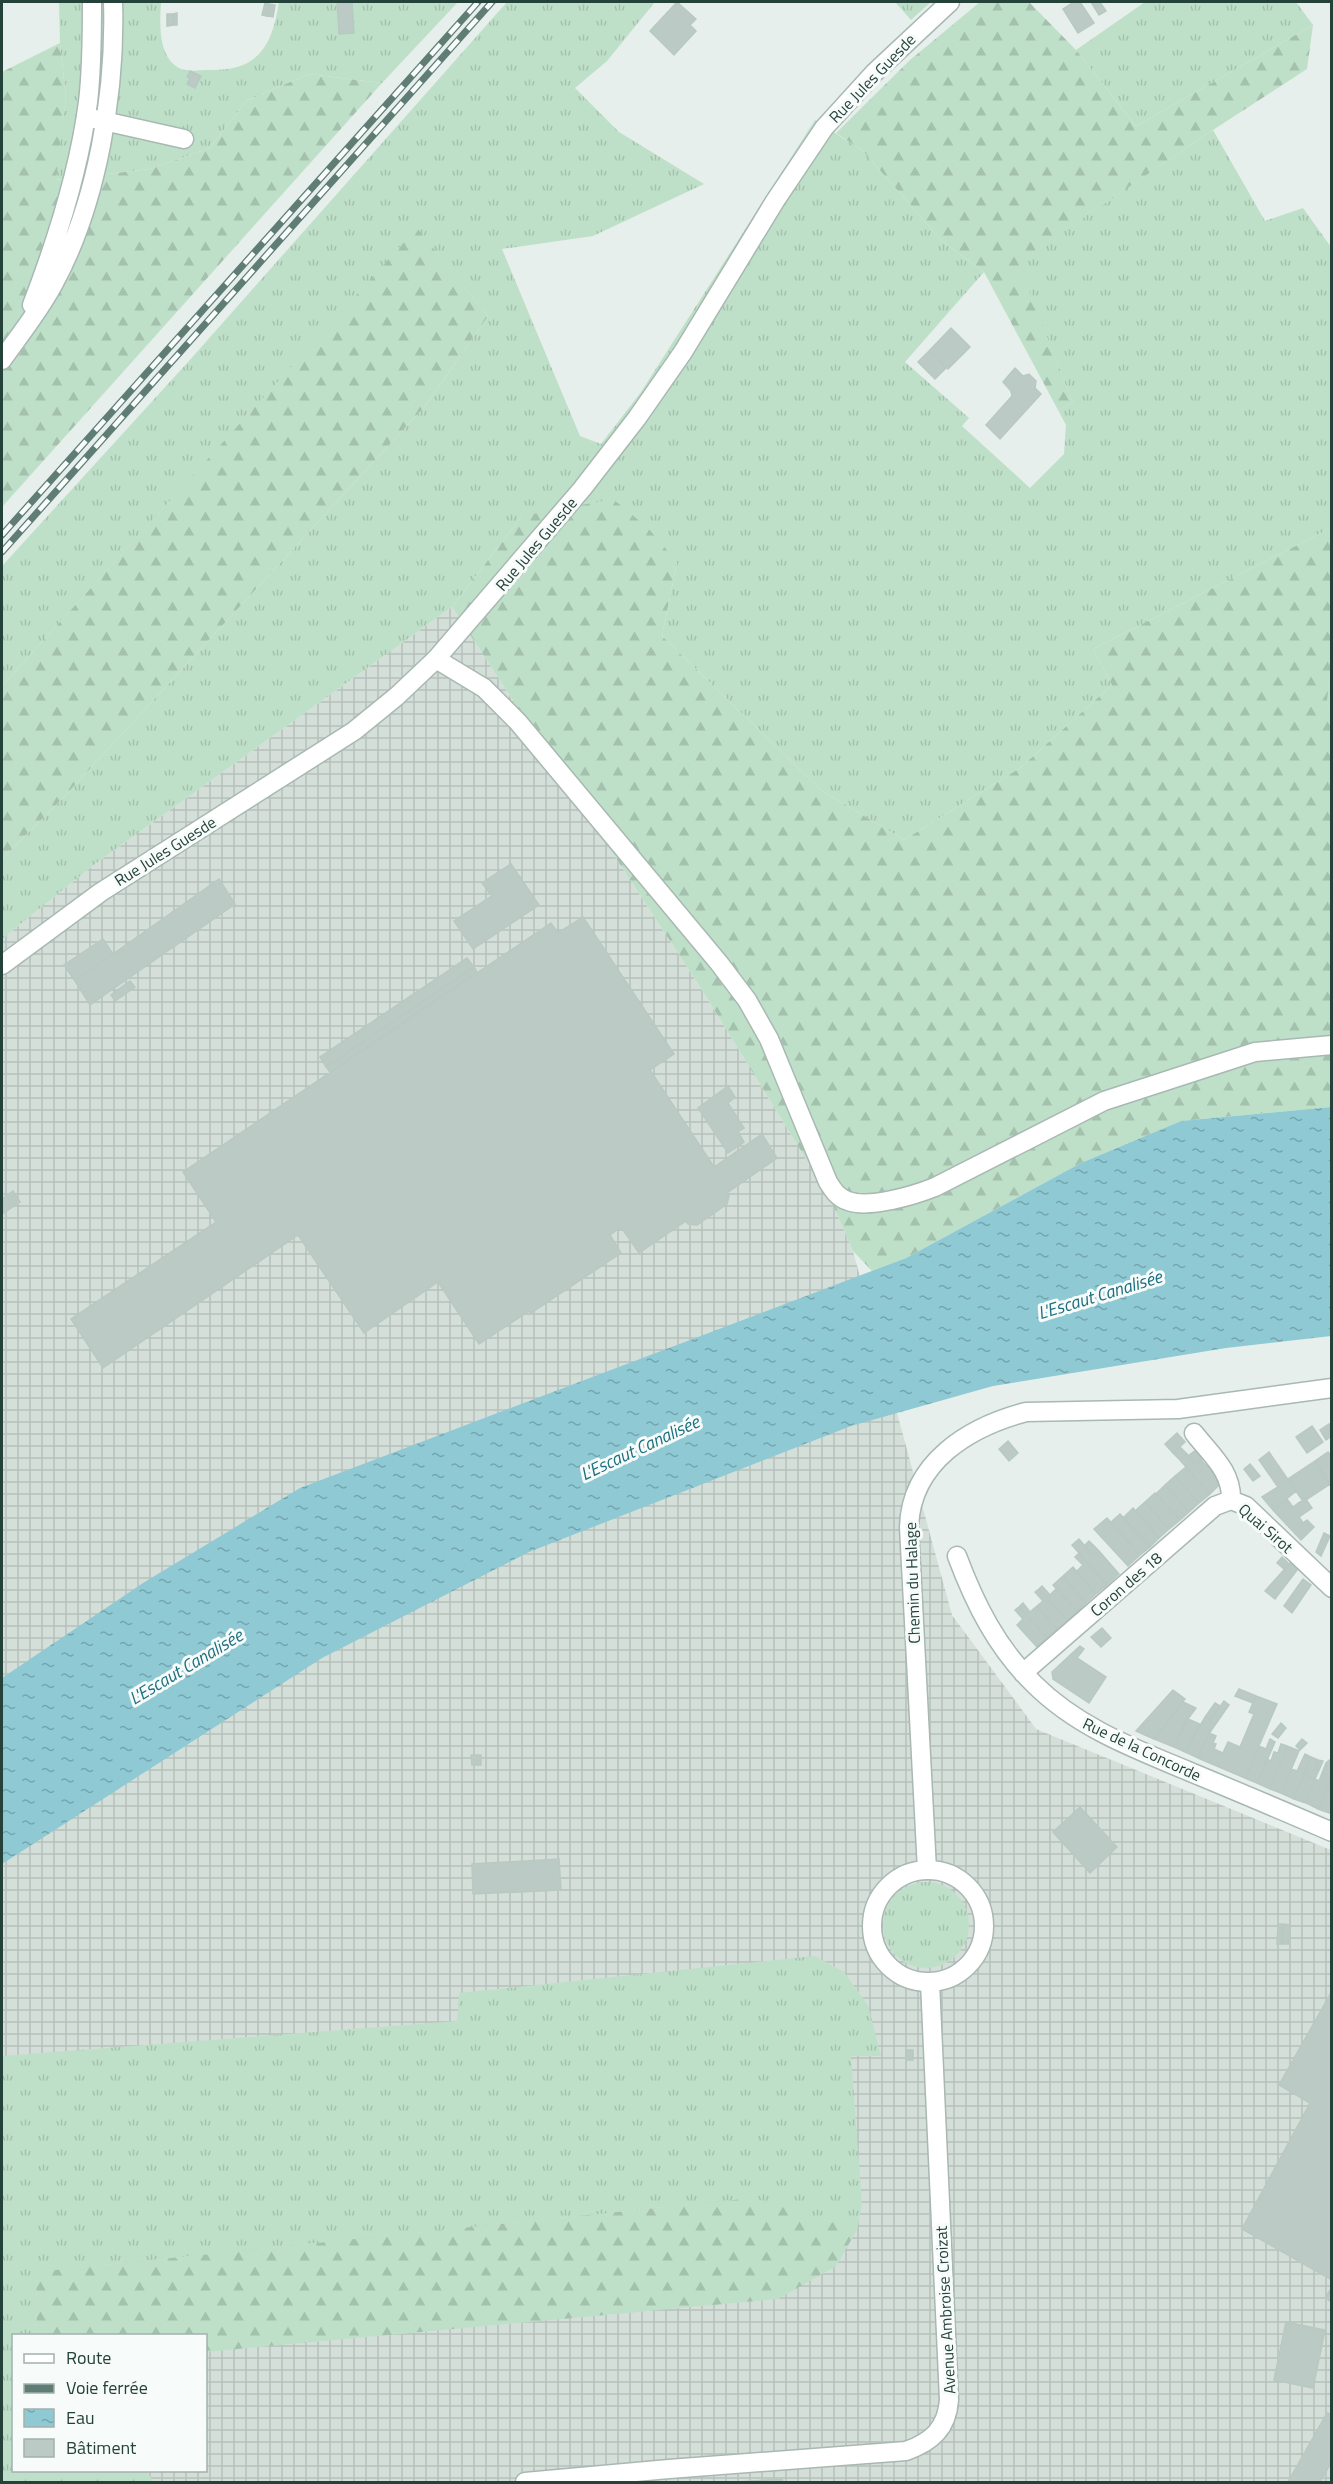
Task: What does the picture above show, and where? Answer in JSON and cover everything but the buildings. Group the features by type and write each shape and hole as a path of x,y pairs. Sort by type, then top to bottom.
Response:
{"street":[{"path":"21,332 60,220 86,117 93,35 92,2"},
{"path":"2,360 49,292 66,260 87,198 106,121 113,62 112,2"},
{"name":"Rue Jules Guesde","path":"2,965 80,906 354,730 397,696 436,659 582,489 637,418 683,352 775,201 824,128 859,88 950,2"},
{"path":"86,117 183,139"},
{"path":"436,659 484,688 518,722 735,983 769,1039 828,1182 836,1194 849,1202 891,1200 923,1192 1088,1107 1114,1097 1255,1053 1332,1045"},
{"name":"Chemin du Halage","path":"927,1870 909,1527 910,1503 914,1493 937,1460 957,1442 974,1432 1026,1412 1178,1409 1332,1388"},
{"name":"Quai Sirot","path":"1194,1433 1227,1475 1231,1484 1231,1500 1246,1506 1332,1588"},
{"name":"Coron des 18","path":"1023,1673 1215,1506 1231,1500"},
{"name":"Rue de la Concorde","path":"957,1556 983,1616 1023,1673 1043,1693 1070,1714 1111,1738 1332,1832"},
{"path":"927,1870 950,1875 963,1882 978,1901 984,1924 981,1946 969,1964 951,1977 930,1982 906,1977 887,1964 875,1943 873,1927 877,1904 885,1891 904,1876 927,1870"},
{"name":"Avenue Ambroise Croizat","path":"525,2482 906,2451 926,2444 940,2430 945,2422 949,2400 930,1982"}],"shaded area":[{"path":"452,607 702,990 830,1198 853,1251 952,1615 1036,1729 1331,1850 1331,2482 2,2482 2,939 95,864"}],"green space":[{"path":"59,2 161,2 164,49 173,64 191,71 226,69 251,61 267,43 279,2 458,2 382,83 309,74 246,101 210,148 150,169 55,180 66,98 60,43"},
{"path":"507,2 655,2 607,61 575,88 619,132 704,184 593,236 502,249 580,436 601,444 641,392 815,120 863,151 942,241 984,272 905,362 969,418 962,426 1030,488 1064,454 1066,425 1058,410 1073,403 1017,262 1213,130 1265,221 1303,208 1331,247 1331,528 1093,649 1112,685 1020,768 904,840 821,790 662,636 677,562 522,516 452,607 95,864 2,939 2,859 62,799 426,405 488,316 417,229 2,686 2,566 188,362"},
{"path":"895,2 931,2 911,20"},
{"path":"980,2 1029,2 1076,50 1136,126 1313,25 1307,69 1018,262 1073,403 1058,410 984,272 942,241 863,151 836,133 910,60"},
{"path":"1145,2 1296,2 1313,25 1136,126 1076,50"},
{"path":"60,43 66,98 56,180 150,169 210,148 246,101 309,74 382,83 2,507 2,72"},
{"path":"417,228 488,316 426,405 62,799 2,859 2,686"},
{"path":"613,499 648,528 677,562 662,636 821,790 904,840 1020,768 1112,685 1093,649 1331,528 1332,649 1327,703 1332,718 1331,1107 1181,1121 1081,1163 906,1258 872,1271 853,1251 830,1198 702,990 452,607 522,516"},
{"path":"1331,649 1331,718 1327,703"},
{"path":"926,1882 950,1889 962,1901 969,1925 962,1949 950,1961 926,1968 902,1961 890,1949 883,1925 890,1901 902,1889"},
{"path":"815,1956 844,1972 868,2005 881,2056 851,2056 862,2204 857,2230 753,2198 36,2272 37,2334 12,2334 12,2472 147,2472 154,2482 2,2482 2,2056 457,2021 459,1993"},
{"path":"753,2198 857,2230 836,2266 778,2299 207,2352 207,2334 37,2334 36,2272"}],"water":[{"name":"L'Escaut Canalisée","path":"1331,1107 1331,1336 1226,1348 993,1386 851,1426 529,1552 322,1658 2,1864 2,1678 143,1583 300,1488 906,1258 1081,1163 1181,1121"}],"railway":[{"path":"2,535 478,2"},
{"path":"2,552 492,2"}]}
